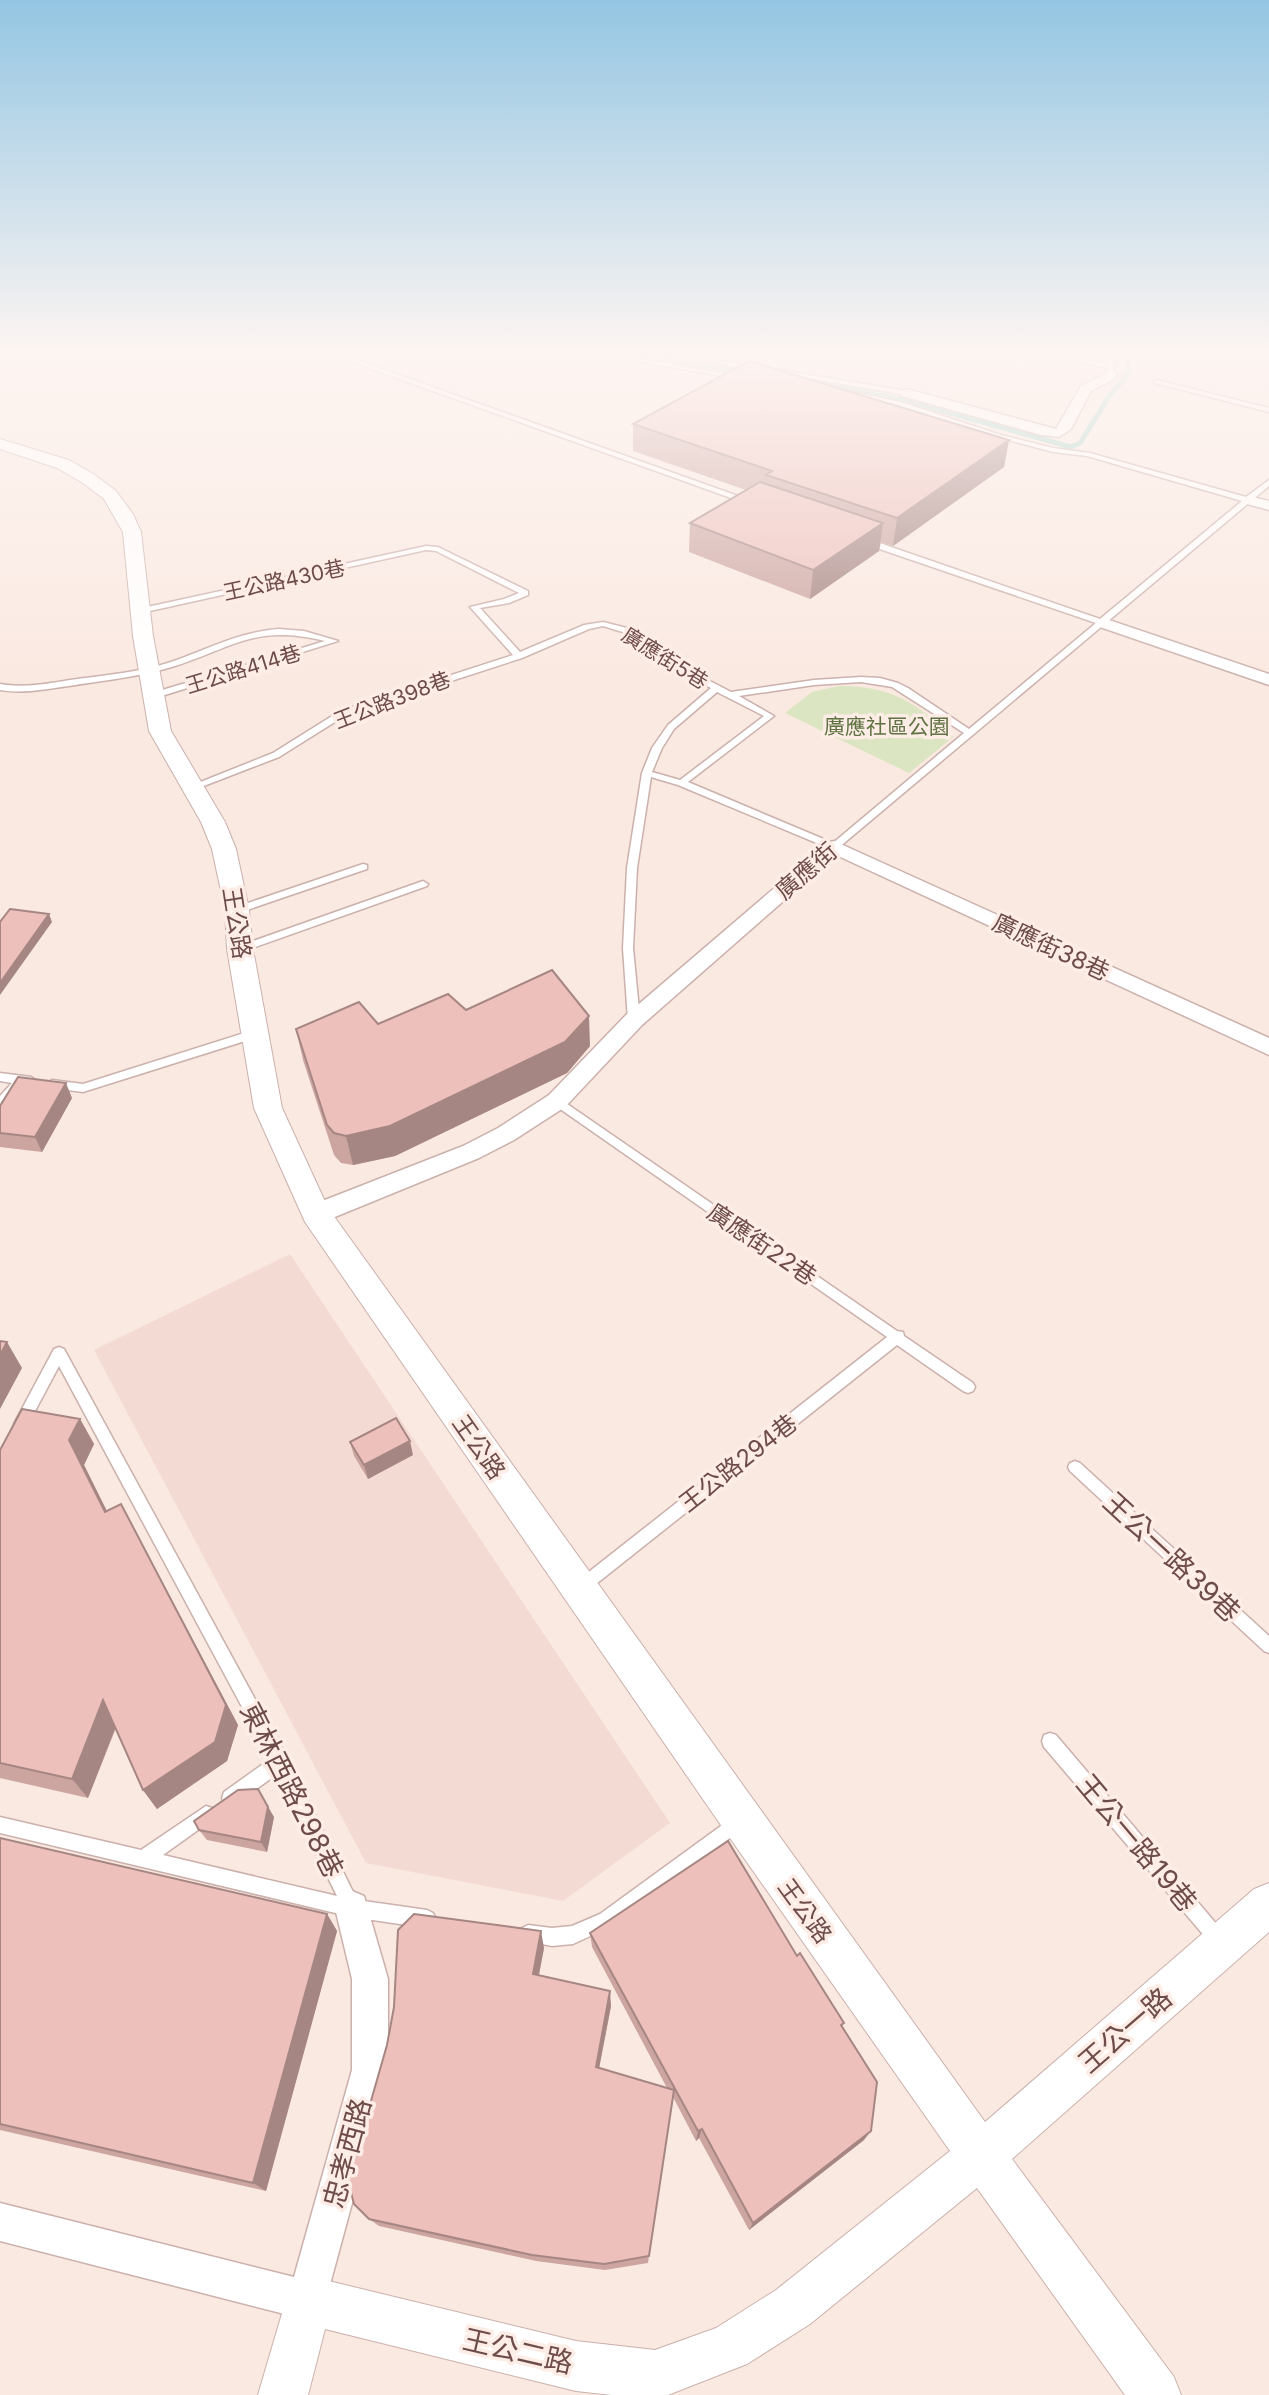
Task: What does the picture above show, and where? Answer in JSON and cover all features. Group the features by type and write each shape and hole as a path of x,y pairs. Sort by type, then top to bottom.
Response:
{"street":[{"name":"王公路","path":"66,466 110,495 124,514 132,533 152,696 160,731 193,787 224,849 237,910 240,949 257,1033 268,1108 316,1214 740,1821 1156,2395"},
{"path":"1248,500 1269,506"},
{"path":"1103,622 1269,680"},
{"name":"廣應街","path":"316,1214 471,1152 506,1135 557,1101 634,1020 834,847"},
{"name":"廣應街38巷","path":"834,847 1269,1047"},
{"name":"王公一路","path":"980,2155 1269,1904"},
{"name":"忠孝西路","path":"283,2395 370,2070 370,1979 352,1908"},
{"name":"王公二路","path":"0,2222 576,2366 655,2375 730,2347 793,2307 980,2155"}],"lane":[{"path":"649,466 752,502"},
{"path":"1129,466 1248,500"},
{"name":"廣應街","path":"834,847 1269,482"},
{"path":"856,538 1103,622"},
{"name":"王公路430巷","path":"141,611 426,548 438,549 525,593 506,601 474,607 519,656"},
{"name":"廣應街5巷","path":"519,656 587,626 603,624 632,632 663,660 770,716 681,783"},
{"name":"王公路414巷","path":"149,671 259,631 282,630 312,634 334,641 152,696"},
{"name":"王公路398巷","path":"193,787 276,755 343,713 519,656"},
{"path":"0,687 43,687 149,671"},
{"path":"728,695 872,679 894,685 968,732"},
{"path":"634,1020 628,948 632,868 648,773 657,748 671,727 715,689"},
{"path":"648,773 681,783 834,847"},
{"path":"237,910 363,867"},
{"path":"240,949 423,884"},
{"path":"0,1077 83,1088 257,1033"},
{"path":"0,1105 18,1080"},
{"name":"廣應街22巷","path":"557,1101 968,1387"},
{"name":"王公路294巷","path":"578,1589 898,1336"},
{"path":"13,1439 59,1353"},
{"name":"東林西路298巷","path":"59,1353 280,1762 352,1908"},
{"name":"王公一路39巷","path":"1075,1467 1269,1646"},
{"name":"王公一路19巷","path":"1050,1741 1223,1945"},
{"path":"144,1858 280,1762"},
{"path":"512,1931 552,1937 573,1935 607,1920 740,1821"},
{"name":"東林西路298巷","path":"0,1825 352,1908"},
{"path":"352,1908 446,1922"}],"shaded area":[{"path":"290,1254 670,1823 563,1901 366,1863 94,1350"}],"green space":[{"name":"廣應社區公園","path":"839,686 874,689 902,698 927,714 953,737 909,773 785,713 812,692"}],"building":[{"path":"757,466 972,466 897,518 766,475 772,471"},
{"path":"760,482 883,523 813,570 690,523"},
{"path":"10,909 49,914 0,983 0,922"},
{"path":"552,970 589,1016 565,1042 390,1126 346,1136 334,1133 327,1125 296,1029 359,1002 378,1024 448,994 466,1010"},
{"path":"18,1077 66,1083 35,1137 0,1133 0,1106"},
{"path":"0,1341 7,1342 0,1355"},
{"path":"22,1409 80,1419 69,1440 105,1512 121,1504 226,1705 215,1742 143,1790 103,1700 72,1779 0,1763 0,1450"},
{"path":"396,1418 410,1441 364,1465 350,1442"},
{"path":"258,1789 268,1807 261,1842 199,1830 194,1821 238,1790"},
{"path":"0,1838 327,1914 253,2183 0,2124"},
{"path":"728,1841 797,1956 800,1953 844,2023 841,2025 877,2082 871,2131 753,2223 702,2129 698,2131 590,1933"},
{"path":"414,1914 541,1931 533,1974 610,1991 596,2067 674,2090 649,2256 604,2264 532,2255 369,2219 354,2204 348,2181 387,2045 394,2007 398,1930"}]}
